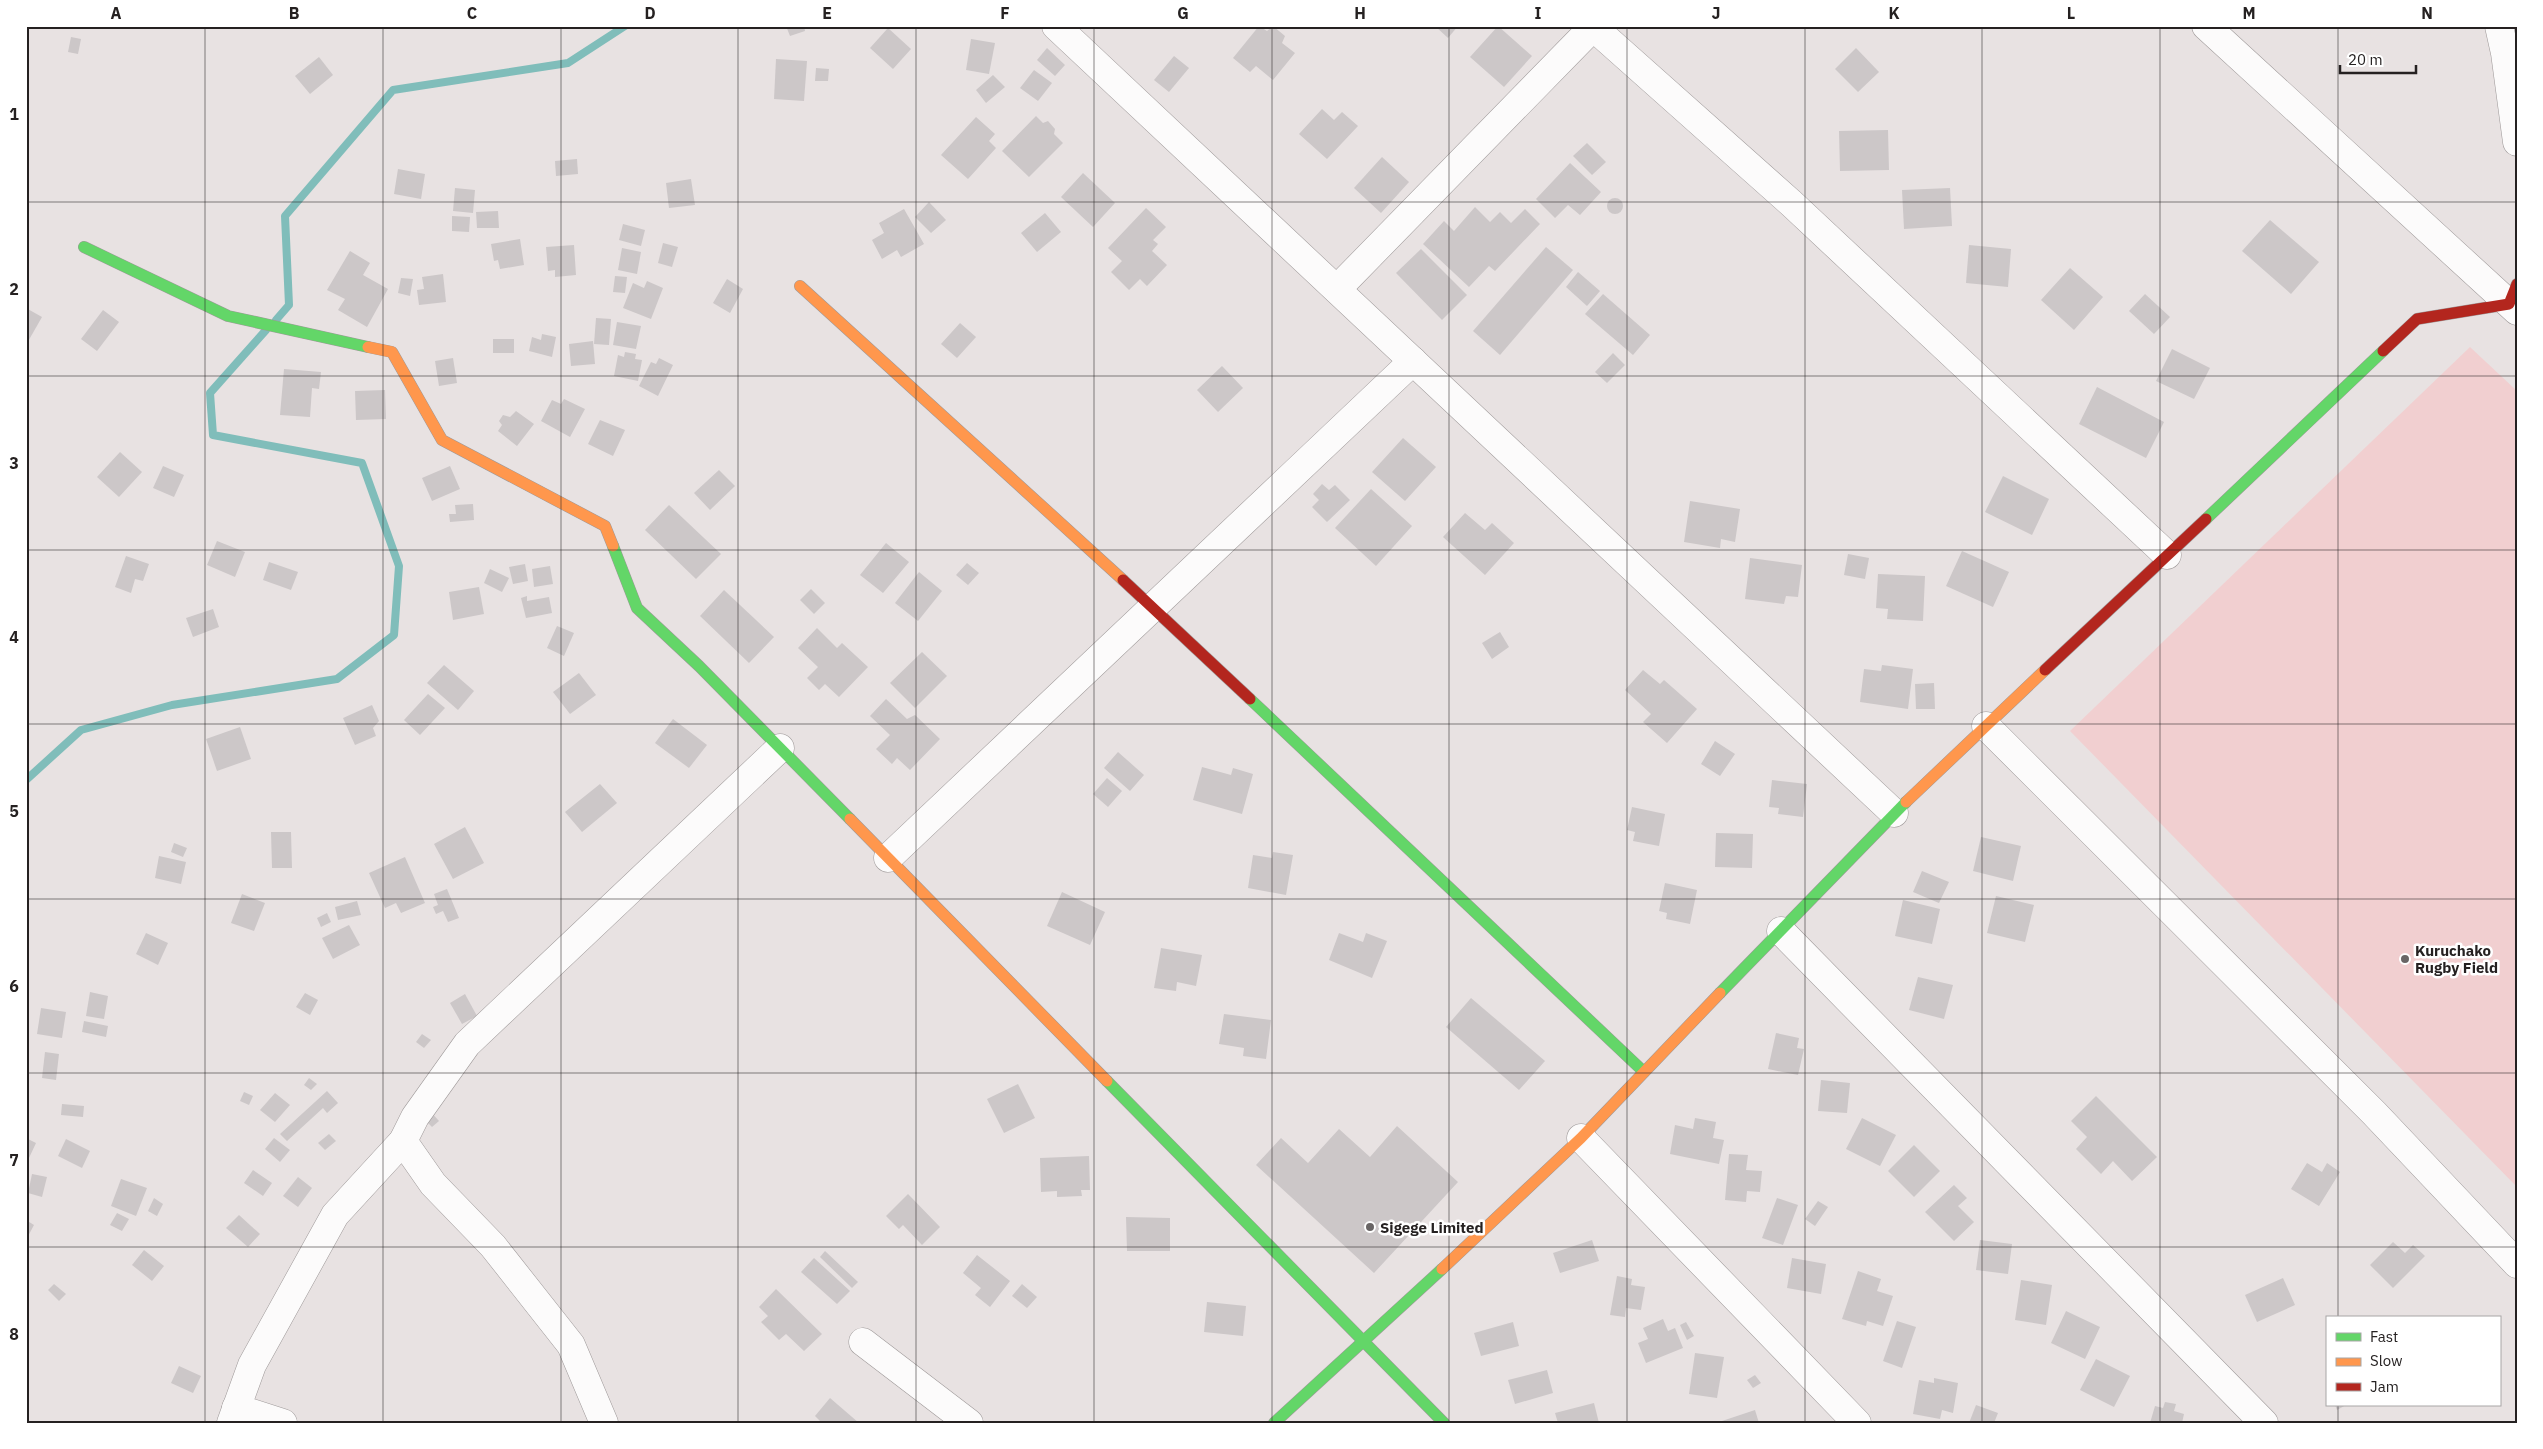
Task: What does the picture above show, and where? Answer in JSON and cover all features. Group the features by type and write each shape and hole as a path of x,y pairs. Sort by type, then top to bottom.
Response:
{"street":[{"path":"1056,26 1894,812"},
{"path":"2206,26 2514,300"},
{"path":"2499,26 2505,53 2517,142"},
{"path":"1336,289 1592,27 1791,204 2167,555"},
{"path":"84,247 228,316 392,352 442,440 605,526 637,608 699,666 1444,1423"},
{"path":"800,286 1153,607 1644,1072"},
{"path":"1274,1423 1365,1342 1581,1138 1894,812 2417,319 2514,300"},
{"path":"888,858 1412,361"},
{"path":"1986,726 2374,1113 2517,1264"},
{"path":"283,1423 233,1416 252,1365 335,1215 403,1140 414,1117 467,1044 780,748"},
{"path":"1781,931 2264,1423"},
{"path":"1581,1138 1857,1423"},
{"path":"403,1140 433,1184 493,1246 571,1345 604,1423"},
{"path":"863,1342 969,1423"}],"shaded area":[{"name":"Kuruchako Rugby Field","path":"2470,347 2517,391 2517,1187 2070,731"}],"building":[{"path":"786,26 804,26 805,31 790,36"},
{"path":"1259,26 1267,31 1273,26 1285,36 1282,43 1295,53 1273,80 1256,66 1250,72 1233,58"},
{"path":"1435,26 1458,26 1448,38"},
{"path":"1498,26 1532,56 1504,87 1470,57"},
{"path":"888,28 911,49 893,69 870,48"},
{"path":"71,37 81,39 78,54 68,52"},
{"path":"971,39 995,43 989,74 966,70"},
{"path":"1047,48 1065,65 1055,76 1037,60"},
{"path":"1856,48 1879,72 1858,92 1835,69"},
{"path":"1174,56 1189,68 1169,92 1154,80"},
{"path":"319,57 333,75 310,94 295,76"},
{"path":"776,59 807,61 804,101 774,99"},
{"path":"816,68 829,69 828,81 815,81"},
{"path":"1034,70 1052,83 1038,101 1020,88"},
{"path":"993,75 1005,87 986,103 976,90"},
{"path":"1322,109 1334,120 1342,112 1358,126 1327,159 1299,134"},
{"path":"1036,116 1043,123 1048,121 1055,129 1054,134 1063,143 1029,177 1002,151"},
{"path":"976,117 995,134 989,141 996,148 968,179 941,155"},
{"path":"1888,130 1889,170 1840,171 1839,131"},
{"path":"1587,143 1606,162 1592,175 1573,156"},
{"path":"1382,157 1409,182 1381,213 1354,188"},
{"path":"577,159 578,174 556,176 555,161"},
{"path":"1570,163 1601,192 1580,215 1568,205 1555,218 1536,199"},
{"path":"398,169 425,174 421,199 394,194"},
{"path":"1083,173 1115,203 1093,227 1061,197"},
{"path":"691,179 695,205 669,208 666,183"},
{"path":"455,188 475,190 473,213 453,211"},
{"path":"1950,188 1952,226 1904,229 1902,190"},
{"path":"1615,198 1621,200 1623,206 1621,212 1615,214 1609,212 1607,206 1609,200"},
{"path":"929,202 946,220 931,233 915,217"},
{"path":"1475,207 1490,222 1500,212 1511,223 1525,209 1540,224 1495,271 1489,266 1469,287 1423,244 1444,221 1454,231"},
{"path":"1146,208 1166,227 1153,240 1158,244 1152,251 1167,265 1147,286 1140,279 1129,290 1111,272 1122,261 1108,248"},
{"path":"904,209 924,244 901,257 897,250 882,259 872,240 884,233 879,223"},
{"path":"498,211 499,228 477,228 476,212"},
{"path":"1045,213 1061,232 1037,252 1021,233"},
{"path":"452,216 470,217 469,232 452,231"},
{"path":"2270,220 2319,262 2291,294 2242,251"},
{"path":"623,224 645,230 641,246 619,240"},
{"path":"520,239 524,265 500,269 498,260 494,261 491,244"},
{"path":"663,243 678,247 672,267 658,263"},
{"path":"574,245 576,275 555,277 555,270 548,271 546,247"},
{"path":"1969,245 2011,249 2008,287 1966,283"},
{"path":"1546,247 1573,270 1500,355 1473,331"},
{"path":"622,248 641,252 637,274 618,270"},
{"path":"1421,249 1467,295 1442,320 1396,273"},
{"path":"350,251 370,263 363,275 388,289 367,327 338,310 345,299 327,290"},
{"path":"2070,268 2103,297 2074,330 2041,300"},
{"path":"1578,272 1600,291 1587,306 1566,287"},
{"path":"443,274 446,302 419,305 417,290 424,289 422,277"},
{"path":"615,276 627,277 625,293 613,292"},
{"path":"401,278 413,279 410,296 398,293"},
{"path":"727,279 743,289 730,313 713,303"},
{"path":"647,281 663,288 651,319 623,308 633,283 644,288"},
{"path":"1603,294 1650,335 1633,355 1585,314"},
{"path":"2145,294 2170,317 2154,334 2129,311"},
{"path":"26,308 42,317 26,345"},
{"path":"103,310 119,322 97,351 81,339"},
{"path":"596,318 611,319 609,345 594,344"},
{"path":"617,322 641,326 636,349 613,345"},
{"path":"960,323 976,337 957,358 941,344"},
{"path":"542,334 556,337 552,357 529,351 532,337 541,340"},
{"path":"493,339 514,339 514,353 493,353"},
{"path":"593,341 595,364 571,366 569,344"},
{"path":"2172,349 2210,368 2194,399 2156,381"},
{"path":"625,352 636,354 635,359 642,360 638,381 614,376 618,355 624,357"},
{"path":"1613,353 1625,365 1607,383 1595,372"},
{"path":"453,358 457,383 439,386 435,361"},
{"path":"659,358 673,365 658,396 639,386 651,362 656,364"},
{"path":"1222,366 1243,388 1218,412 1197,390"},
{"path":"284,369 321,372 319,389 312,388 310,417 280,415"},
{"path":"2097,387 2164,422 2146,458 2079,424"},
{"path":"385,390 386,419 356,420 355,391"},
{"path":"564,399 585,409 570,437 541,421 552,400 561,404"},
{"path":"516,411 534,424 517,446 498,431 502,425 499,421 503,415 510,417"},
{"path":"600,420 625,430 613,456 588,444"},
{"path":"1403,438 1436,467 1405,501 1372,472"},
{"path":"120,452 142,472 119,497 97,477"},
{"path":"163,466 184,475 174,497 153,488"},
{"path":"450,466 460,489 432,501 422,478"},
{"path":"719,470 735,486 710,510 694,493"},
{"path":"2003,476 2049,499 2032,535 1985,512"},
{"path":"1322,484 1329,490 1335,485 1350,500 1327,522 1312,507 1319,500 1313,494"},
{"path":"1371,489 1412,526 1376,566 1335,528"},
{"path":"1690,501 1740,509 1735,542 1721,539 1720,548 1684,542"},
{"path":"473,504 474,520 450,522 449,514 456,514 455,505"},
{"path":"669,505 721,554 696,579 645,530"},
{"path":"1465,513 1485,530 1492,523 1514,543 1485,575 1443,537"},
{"path":"217,541 245,552 235,577 207,565"},
{"path":"886,543 909,562 883,593 860,575"},
{"path":"1962,551 2009,572 1993,607 1946,586"},
{"path":"1848,554 1869,558 1865,579 1844,575"},
{"path":"126,556 149,564 143,581 135,579 131,593 115,587"},
{"path":"1750,558 1802,565 1798,597 1786,596 1784,604 1745,599"},
{"path":"269,562 298,572 291,590 263,580"},
{"path":"967,563 979,573 968,585 956,575"},
{"path":"525,564 528,581 513,584 509,567"},
{"path":"550,566 553,584 534,587 532,569"},
{"path":"490,569 509,578 502,592 484,583"},
{"path":"919,572 942,591 918,621 895,603"},
{"path":"1878,574 1925,576 1923,621 1887,619 1888,609 1876,608"},
{"path":"479,587 484,614 453,620 449,592"},
{"path":"811,589 825,603 814,614 800,600"},
{"path":"724,590 774,637 749,663 700,616"},
{"path":"527,596 527,601 549,597 552,613 526,618 521,598"},
{"path":"213,609 219,627 193,637 186,618"},
{"path":"557,626 574,633 564,656 547,648"},
{"path":"817,628 837,648 842,643 868,667 839,697 825,684 819,690 807,678 818,667 798,648"},
{"path":"1500,632 1509,647 1492,659 1482,643"},
{"path":"922,652 947,676 915,708 890,683"},
{"path":"444,665 474,691 458,710 427,683"},
{"path":"1882,665 1913,669 1908,709 1860,702 1864,669 1881,671"},
{"path":"1643,670 1660,684 1664,680 1697,709 1667,743 1643,722 1651,714 1625,690"},
{"path":"579,673 596,695 570,714 553,692"},
{"path":"1934,683 1935,709 1916,709 1915,684"},
{"path":"428,694 445,708 420,735 404,720"},
{"path":"886,699 907,719 915,715 940,739 910,770 897,758 892,764 876,749 890,735 870,716"},
{"path":"372,705 379,721 373,728 376,736 355,745 343,718"},
{"path":"673,719 707,745 689,768 655,743"},
{"path":"240,727 251,759 217,771 206,739"},
{"path":"1715,741 1735,754 1720,776 1701,764"},
{"path":"1118,752 1144,775 1130,791 1104,768"},
{"path":"1202,767 1231,775 1233,768 1253,774 1242,814 1193,800"},
{"path":"1107,778 1122,791 1108,807 1093,794"},
{"path":"1772,780 1807,784 1803,817 1778,814 1779,808 1769,807"},
{"path":"600,784 617,803 582,832 565,812"},
{"path":"1632,807 1665,814 1659,846 1633,841 1635,832 1627,830"},
{"path":"465,827 484,863 453,879 434,844"},
{"path":"271,832 291,832 292,868 272,868"},
{"path":"1716,833 1753,834 1752,868 1715,867"},
{"path":"1981,837 2021,846 2013,881 1973,871"},
{"path":"174,843 187,848 183,857 171,852"},
{"path":"1273,852 1293,855 1286,895 1248,888 1253,855 1272,858"},
{"path":"159,856 186,862 181,884 155,878"},
{"path":"405,857 425,903 401,913 396,903 385,908 369,873"},
{"path":"1922,871 1949,882 1939,903 1913,892"},
{"path":"1665,883 1697,890 1690,924 1666,919 1667,913 1659,911"},
{"path":"447,889 459,918 448,922 443,911 436,914 433,907 438,905 434,894"},
{"path":"1062,892 1105,912 1090,945 1047,926"},
{"path":"242,894 265,903 254,931 231,923"},
{"path":"1996,896 2034,905 2025,942 1987,933"},
{"path":"1903,900 1940,909 1932,944 1895,936"},
{"path":"357,901 361,915 338,920 335,907"},
{"path":"327,913 331,922 321,927 317,918"},
{"path":"349,925 360,945 333,959 322,938"},
{"path":"146,933 168,943 158,965 136,954"},
{"path":"1339,933 1363,942 1366,933 1387,941 1372,978 1329,960"},
{"path":"1161,948 1202,955 1196,986 1177,982 1176,991 1154,988"},
{"path":"1918,977 1953,985 1944,1019 1909,1010"},
{"path":"90,992 108,996 104,1019 86,1016"},
{"path":"305,993 318,1000 310,1015 296,1007"},
{"path":"465,994 477,1016 462,1024 450,1003"},
{"path":"1471,998 1545,1061 1519,1090 1446,1027"},
{"path":"41,1008 66,1012 62,1038 37,1034"},
{"path":"1224,1014 1271,1020 1266,1059 1243,1056 1244,1048 1219,1044"},
{"path":"84,1021 108,1026 106,1037 82,1032"},
{"path":"1776,1033 1799,1038 1797,1048 1804,1049 1798,1075 1768,1069"},
{"path":"422,1034 431,1040 424,1048 416,1042"},
{"path":"45,1052 59,1054 56,1080 42,1078"},
{"path":"309,1078 317,1084 311,1090 304,1085"},
{"path":"1821,1080 1850,1083 1847,1113 1818,1111"},
{"path":"1018,1084 1035,1118 1004,1133 987,1099"},
{"path":"327,1091 338,1103 327,1113 323,1108 287,1141 280,1134"},
{"path":"244,1092 253,1096 249,1105 240,1101"},
{"path":"275,1093 290,1105 275,1122 260,1110"},
{"path":"2096,1096 2157,1157 2132,1181 2113,1161 2101,1174 2076,1149 2087,1137 2071,1121"},
{"path":"62,1104 84,1106 83,1117 61,1115"},
{"path":"430,1111 439,1121 432,1127 423,1118"},
{"path":"1695,1118 1716,1122 1713,1138 1724,1140 1719,1164 1670,1154 1675,1125 1693,1129"},
{"path":"1862,1118 1896,1135 1880,1166 1846,1149"},
{"name":"Sigege Limited","path":"1397,1126 1458,1182 1374,1273 1256,1165 1281,1138 1308,1163 1339,1129 1370,1157"},
{"path":"329,1134 336,1141 325,1150 318,1143"},
{"path":"26,1138 36,1143 29,1158 26,1156"},
{"path":"274,1138 290,1150 280,1162 265,1149"},
{"path":"66,1139 90,1151 82,1168 58,1156"},
{"path":"1914,1145 1940,1171 1914,1197 1888,1171"},
{"path":"1729,1154 1748,1155 1746,1170 1762,1171 1760,1192 1747,1191 1746,1202 1725,1200"},
{"path":"1089,1156 1090,1190 1081,1190 1082,1196 1057,1197 1057,1191 1041,1192 1040,1158"},
{"path":"2307,1163 2322,1172 2327,1163 2340,1172 2319,1206 2291,1189"},
{"path":"253,1170 272,1183 263,1196 244,1183"},
{"path":"32,1174 47,1177 42,1197 28,1193"},
{"path":"298,1177 312,1188 298,1207 283,1196"},
{"path":"121,1179 147,1188 136,1216 111,1206"},
{"path":"1954,1185 1967,1198 1958,1206 1974,1222 1954,1241 1925,1212"},
{"path":"908,1194 940,1227 922,1245 903,1225 899,1229 886,1216"},
{"path":"154,1198 163,1204 157,1216 148,1211"},
{"path":"1777,1198 1798,1205 1783,1245 1762,1238"},
{"path":"1818,1201 1828,1207 1815,1226 1805,1219"},
{"path":"117,1213 129,1219 122,1231 110,1225"},
{"path":"239,1215 260,1234 248,1247 226,1228"},
{"path":"1126,1217 1170,1218 1170,1251 1127,1251"},
{"path":"26,1220 34,1225 26,1240"},
{"path":"1592,1240 1599,1261 1560,1273 1553,1253"},
{"path":"1980,1240 2012,1244 2008,1274 1976,1270"},
{"path":"2393,1242 2405,1253 2413,1245 2425,1256 2393,1288 2370,1265"},
{"path":"144,1250 164,1266 152,1281 132,1265"},
{"path":"825,1251 858,1282 852,1288 820,1257"},
{"path":"977,1255 1010,1281 990,1307 975,1295 981,1288 963,1273"},
{"path":"814,1258 850,1291 837,1304 801,1272"},
{"path":"1792,1258 1826,1264 1821,1294 1787,1288"},
{"path":"1858,1271 1881,1279 1877,1291 1893,1296 1883,1326 1867,1321 1866,1326 1842,1319"},
{"path":"1617,1276 1632,1279 1631,1285 1645,1287 1641,1310 1626,1308 1625,1317 1610,1315"},
{"path":"2283,1278 2295,1305 2257,1322 2245,1295"},
{"path":"2021,1280 2052,1285 2046,1325 2015,1320"},
{"path":"54,1284 66,1294 59,1301 48,1290"},
{"path":"1022,1284 1037,1297 1027,1308 1012,1296"},
{"path":"776,1289 822,1334 804,1351 786,1334 779,1340 761,1322 768,1316 759,1307"},
{"path":"1207,1302 1246,1306 1243,1336 1204,1332"},
{"path":"2066,1311 2100,1327 2085,1359 2051,1343"},
{"path":"1663,1319 1668,1331 1675,1328 1683,1348 1646,1363 1638,1343 1648,1339 1643,1328"},
{"path":"1897,1321 1916,1327 1902,1368 1883,1361"},
{"path":"1513,1322 1519,1346 1481,1356 1474,1333"},
{"path":"1686,1322 1694,1336 1687,1340 1680,1325"},
{"path":"1695,1353 1724,1357 1717,1398 1689,1394"},
{"path":"2096,1359 2130,1376 2114,1407 2080,1390"},
{"path":"179,1366 201,1376 193,1393 171,1383"},
{"path":"1547,1370 1553,1393 1515,1404 1508,1380"},
{"path":"1755,1375 1761,1383 1753,1388 1747,1380"},
{"path":"1934,1378 1958,1383 1953,1413 1942,1410 1940,1419 1913,1414 1919,1380 1934,1383"},
{"path":"830,1398 859,1423 822,1423 815,1416"},
{"path":"2165,1402 2176,1404 2174,1411 2184,1414 2182,1423 2150,1423 2155,1406 2163,1408"},
{"path":"1594,1403 1599,1423 1558,1423 1555,1413"},
{"path":"1976,1405 1998,1413 1994,1423 1969,1423"},
{"path":"2335,1406 2344,1406 2337,1410"},
{"path":"1755,1410 1759,1423 1719,1423 1719,1422"}],"waterway":[{"path":"276,320 289,305 285,216 393,90 568,63 625,26"},
{"path":"26,780 81,730 172,705 337,679 394,635 399,566 362,463 213,435 210,393 266,330"}],"traffic: fast":[{"path":"84,247 228,316 368,347"},
{"path":"2206,519 2383,351"},
{"path":"613,546 637,608 699,666 850,819"},
{"path":"1250,699 1644,1072"},
{"path":"1720,993 1906,802"},
{"path":"1107,1081 1444,1423"},
{"path":"1274,1423 1442,1269"}],"traffic: slow":[{"path":"800,286 1123,580"},
{"path":"368,347 392,352 442,440 605,526 613,546"},
{"path":"1906,802 2045,670"},
{"path":"850,819 1107,1081"},
{"path":"1442,1269 1581,1138 1720,993"}],"traffic: jam":[{"path":"2383,351 2417,319 2509,304 2517,284"},
{"path":"2045,670 2206,519"},
{"path":"1123,580 1250,699"}],"place":[{"name":"Kuruchako Rugby Field","path":"2405,959"},
{"name":"Sigege Limited","path":"1370,1227"}]}
